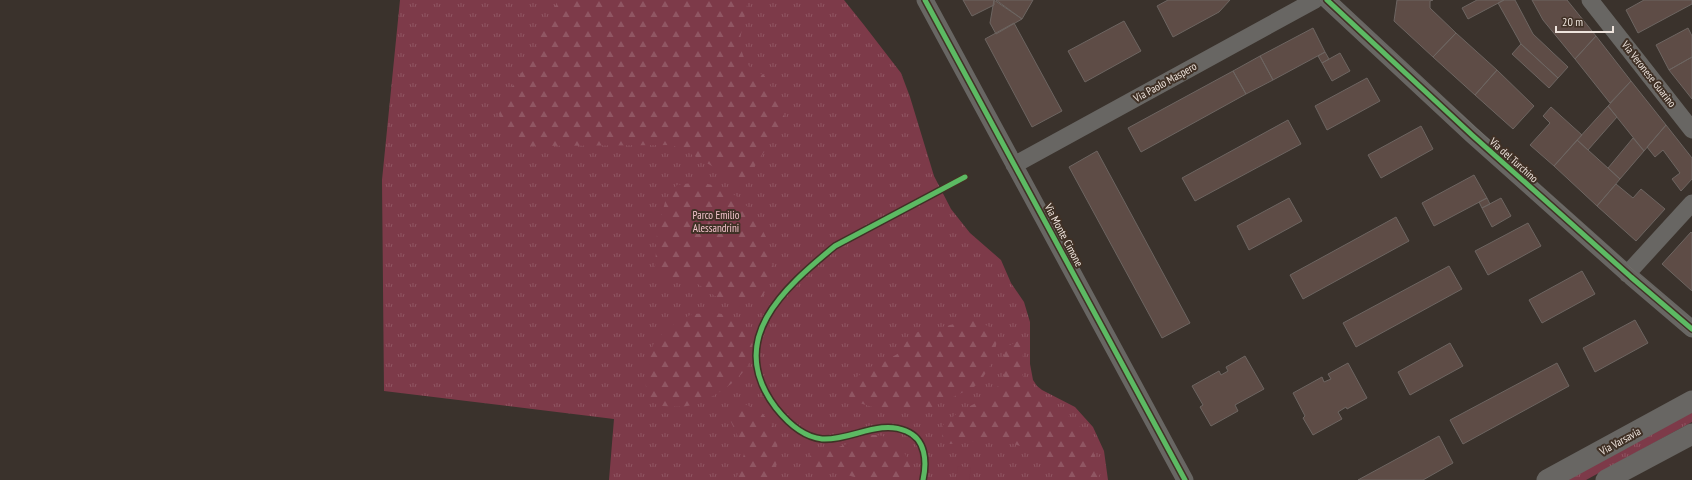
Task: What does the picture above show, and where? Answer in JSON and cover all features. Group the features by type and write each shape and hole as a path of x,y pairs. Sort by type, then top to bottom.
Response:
{"street":[{"name":"Via Monte Cimone","path":"925,0 1185,480"},
{"name":"Via Paolo Maspero","path":"1014,165 1315,0"},
{"name":"Via del Turchino","path":"1327,0 1472,136 1627,274 1692,329"},
{"name":"Via Veronese Guarino","path":"1590,0 1692,130"},
{"path":"1627,274 1692,203"},
{"name":"Via Varsavia","path":"1547,480 1692,401"},
{"path":"1606,480 1692,434"}],"green space":[{"name":"Parco Emilio Alessandrini","path":"400,0 844,0 901,73 910,97 934,176 951,209 970,233 1001,260 1011,283 1024,302 1030,322 1030,364 1033,380 1042,390 1075,407 1093,427 1104,451 1108,480 609,480 614,419 384,391 382,180"},
{"path":"559,0 748,0 739,44 746,63 754,71 764,75 785,118 782,128 774,137 755,166 753,177 745,185 691,154 672,145 525,146 506,135 499,114 507,94 530,60 550,14"},
{"path":"699,182 721,187 741,199 755,216 766,237 773,268 772,279 761,299 739,302 718,298 692,280 671,281 660,277 655,268 657,234 665,202 677,185"},
{"path":"714,313 731,317 751,333 752,352 748,366 735,381 727,387 700,402 692,405 675,407 658,406 650,398 646,387 645,377 653,345 667,328 692,314"},
{"path":"970,320 986,325 998,335 993,361 982,379 974,387 926,410 882,410 850,400 848,390 853,380 870,367 880,364 899,353 911,335 927,328 938,328"},
{"path":"1018,341 1023,351 1022,373 1025,384 1039,401 1059,410 1077,422 1090,441 1100,474 1097,480 1065,480 1051,461 1027,448 1007,442 983,440 950,444 942,436 943,425 960,411 992,395 1004,377 1004,355 1008,346"},
{"path":"744,404 759,410 771,423 778,435 776,470 770,480 736,480 744,454 741,442 728,416 732,409"},
{"path":"1692,412 1692,422 1586,480 1567,480"},
{"path":"872,435 882,436 891,440 901,448 911,467 913,480 864,480 831,470 815,472 810,470 808,464 811,454 825,452"},
{"path":"958,466 971,468 969,480 956,480"}],"building":[{"path":"963,0 994,0 994,5 972,16"},
{"path":"994,0 1022,19 996,34 990,23"},
{"path":"996,0 1033,0 1022,19"},
{"path":"1168,0 1230,0 1219,12 1173,37 1157,6"},
{"path":"1397,0 1433,0 1430,1 1430,8 1456,33 1433,57 1394,21"},
{"path":"1477,0 1504,0 1468,19 1462,8"},
{"path":"1504,0 1515,0 1533,34 1568,67 1558,78 1521,44 1498,3"},
{"path":"1532,0 1567,0 1596,36 1575,59 1543,20"},
{"path":"1644,0 1692,0 1692,4 1638,33 1626,10"},
{"path":"1124,21 1141,51 1085,82 1068,51"},
{"path":"1014,23 1062,111 1032,127 985,39"},
{"path":"1313,28 1325,52 1273,80 1260,56"},
{"path":"1688,28 1692,36 1692,57 1669,70 1656,45"},
{"path":"1456,33 1497,70 1475,95 1433,57"},
{"path":"1596,36 1631,81 1610,103 1575,59"},
{"path":"1521,44 1558,78 1549,88 1512,54"},
{"path":"1325,52 1329,59 1322,63 1318,56"},
{"path":"1340,53 1350,71 1332,81 1322,63"},
{"path":"1260,56 1273,80 1246,94 1233,71"},
{"path":"1692,57 1692,99 1669,70"},
{"path":"1497,70 1534,106 1513,129 1475,95"},
{"path":"1233,71 1246,94 1141,152 1128,128"},
{"path":"1367,78 1380,101 1327,130 1315,106"},
{"path":"1631,81 1666,125 1644,151 1608,106"},
{"path":"1608,106 1617,117 1588,150 1577,140"},
{"path":"1551,107 1582,135 1554,166 1530,145 1550,123 1543,116"},
{"path":"1288,120 1301,144 1195,201 1182,178"},
{"path":"1666,125 1692,158 1692,179 1681,191 1672,179 1680,173 1663,150 1655,157 1647,147"},
{"path":"1421,126 1433,149 1381,178 1368,155"},
{"path":"1633,138 1644,151 1620,179 1608,168"},
{"path":"1577,140 1620,179 1597,206 1554,166"},
{"path":"1097,151 1190,323 1162,338 1069,167"},
{"path":"1474,175 1487,198 1434,226 1422,203"},
{"path":"1616,184 1633,198 1641,189 1665,209 1636,241 1597,206"},
{"path":"1289,198 1302,221 1249,250 1237,226"},
{"path":"1487,198 1490,204 1482,208 1479,202"},
{"path":"1501,198 1511,216 1492,227 1482,208"},
{"path":"1396,217 1409,241 1303,299 1290,275"},
{"path":"1528,223 1541,246 1488,275 1475,251"},
{"path":"1691,232 1692,233 1692,291 1662,264"},
{"path":"1449,266 1462,289 1356,347 1343,323"},
{"path":"1582,271 1595,294 1542,323 1529,300"},
{"path":"1635,320 1648,343 1595,372 1583,348"},
{"path":"1450,343 1463,366 1410,395 1398,372"},
{"path":"1245,356 1264,389 1235,405 1238,411 1211,426 1200,407 1203,405 1192,386 1219,371 1221,375 1228,371 1226,367"},
{"path":"1348,363 1367,398 1347,409 1346,407 1338,412 1342,419 1313,435 1303,418 1305,416 1293,393 1322,377 1324,382 1331,379 1328,374"},
{"path":"1557,363 1569,386 1463,444 1450,420"},
{"path":"1439,436 1453,463 1423,480 1358,480"}],"tram line":[{"path":"1320,0 1692,335"},
{"path":"1334,0 1692,323"}],"cycle path":[{"path":"925,0 1185,480"},
{"path":"1327,0 1472,135 1631,277 1692,329"},
{"path":"923,480 925,466 924,452 918,440 906,431 885,427 833,439 822,439 808,435 791,424 776,408 762,383 756,360 758,338 767,317 780,298 797,279 835,246 965,177"}]}
